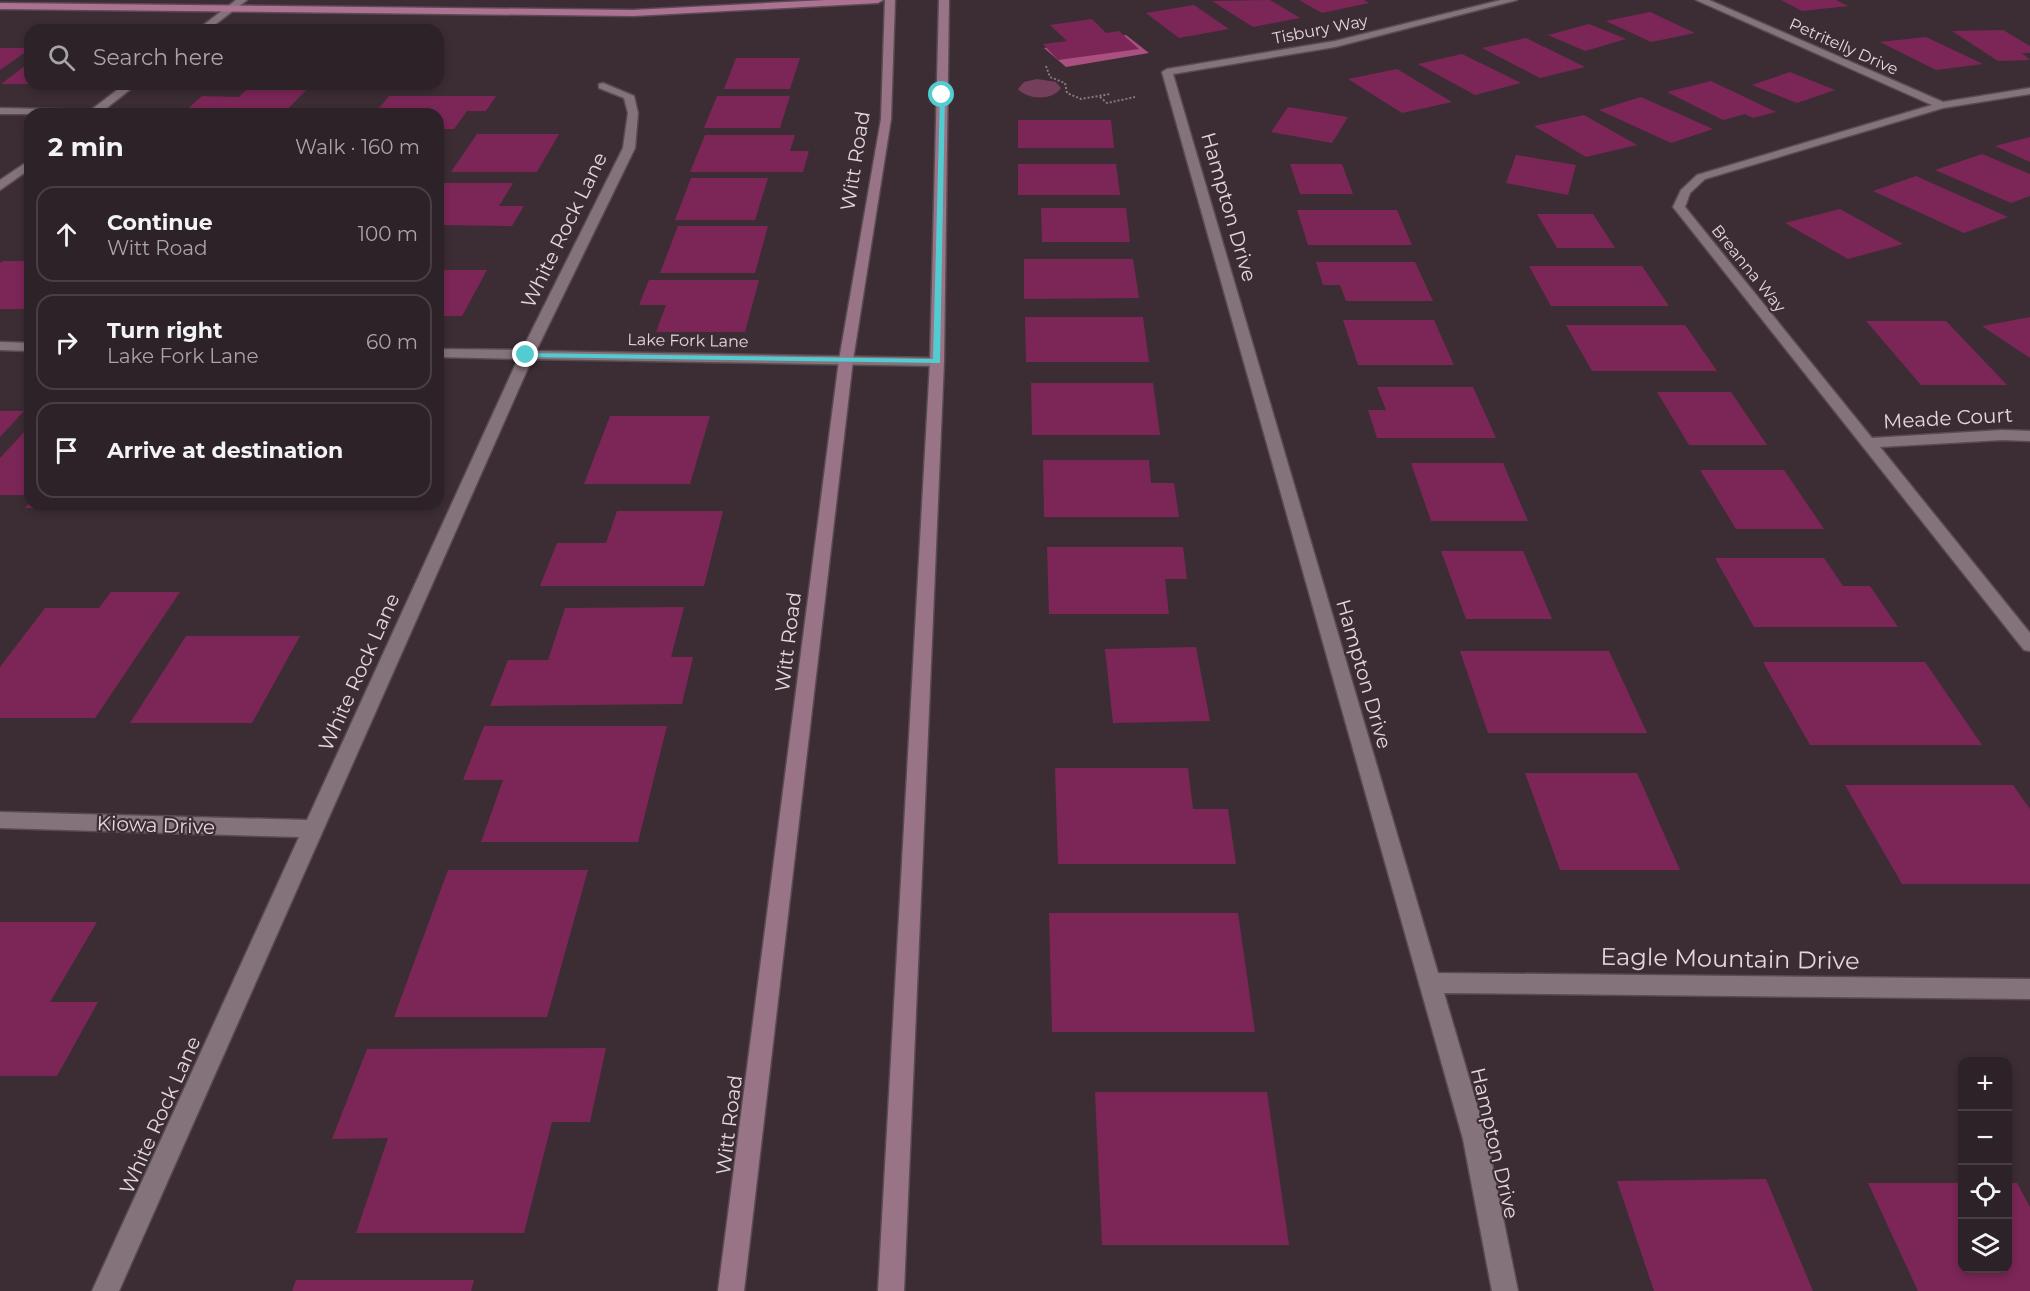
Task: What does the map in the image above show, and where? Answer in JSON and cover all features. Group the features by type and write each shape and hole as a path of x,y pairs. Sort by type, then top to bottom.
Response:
{"main road":[{"path":"0,6 633,13 878,0"}],"street":[{"path":"210,24 242,0"},
{"name":"Witt Road","path":"731,1291 846,360 886,118 890,0"},
{"path":"891,1291 937,362 944,0"},
{"name":"Tisbury Way","path":"1167,72 1335,44 1512,0"},
{"name":"Petritelly Drive","path":"1701,0 1942,105"},
{"name":"Hampton Drive","path":"1167,72 1475,1139 1505,1291"},
{"name":"White Rock Lane","path":"105,1291 526,355 629,148 633,113 629,96 603,86"},
{"path":"100,108 124,90"},
{"name":"Breanna Way","path":"2030,91 1942,105 1701,177 1685,192 1679,207 2030,645"},
{"path":"0,111 24,112"},
{"path":"0,186 24,168"},
{"path":"0,346 24,347"},
{"name":"Lake Fork Lane","path":"444,353 937,362"},
{"name":"Meade Court","path":"1868,443 2002,435 2030,436"},
{"name":"Kiowa Drive","path":"0,820 313,829"},
{"name":"Eagle Mountain Drive","path":"1430,983 2030,989"}],"path":[{"path":"1046,66 1050,77 1065,83 1067,93 1081,99 1110,94"},
{"path":"1100,97 1107,103 1135,97"}],"shaded area":[{"path":"1126,35 1149,53 1066,67 1044,48"},
{"path":"1037,79 1056,82 1061,88 1052,95 1040,98 1022,93 1018,89 1024,82"}],"building":[{"path":"1270,0 1300,18 1253,27 1212,1"},
{"path":"1299,0 1364,0 1369,3 1322,13"},
{"path":"1781,0 1836,0 1848,6 1802,11"},
{"path":"1194,5 1229,29 1179,38 1146,13"},
{"path":"1650,12 1695,33 1651,42 1606,21"},
{"path":"1092,19 1106,33 1119,31 1139,49 1058,60 1043,44 1067,41 1050,25"},
{"path":"1589,24 1626,39 1585,51 1548,35"},
{"path":"2003,30 2030,46 2030,53 2022,53 2030,60 1998,61 1952,31"},
{"path":"1926,37 1983,64 1936,70 1880,42"},
{"path":"1526,38 1585,67 1540,78 1482,48"},
{"path":"0,48 24,48 24,53 0,70"},
{"path":"1462,54 1521,83 1475,95 1418,64"},
{"path":"736,58 800,58 790,89 724,89"},
{"path":"24,67 24,84 1,84"},
{"path":"1397,69 1452,102 1402,113 1348,79"},
{"path":"1790,72 1835,90 1797,103 1752,85"},
{"path":"1711,81 1776,112 1753,118 1745,114 1723,120 1667,92"},
{"path":"246,90 306,90 289,108 189,108 202,96 239,97"},
{"path":"389,96 496,96 486,111 467,111 454,129 444,129 444,108 379,108"},
{"path":"717,96 790,96 780,128 704,128"},
{"path":"1641,97 1713,129 1671,143 1599,110"},
{"path":"1288,107 1348,117 1332,143 1271,132"},
{"path":"1584,115 1637,145 1586,157 1534,126"},
{"path":"1018,120 1111,120 1114,148 1018,148"},
{"path":"477,134 559,134 537,172 451,172"},
{"path":"705,135 795,135 790,151 809,151 803,172 690,172"},
{"path":"2030,137 2030,162 1995,146"},
{"path":"1982,154 2030,174 2030,196 2011,203 1935,170"},
{"path":"1516,155 1576,165 1568,195 1506,183"},
{"path":"1018,164 1116,164 1120,195 1018,195"},
{"path":"1290,164 1342,164 1353,194 1300,194"},
{"path":"1916,176 2008,217 1964,233 1873,191"},
{"path":"691,178 768,178 755,220 675,220"},
{"path":"444,183 513,183 499,206 524,206 512,226 444,225"},
{"path":"1041,208 1126,208 1130,242 1042,242"},
{"path":"1840,209 1903,244 1848,259 1785,223"},
{"path":"1297,210 1397,210 1412,245 1308,245"},
{"path":"1537,214 1593,214 1615,248 1557,248"},
{"path":"678,226 768,226 755,273 660,273"},
{"path":"1024,259 1133,259 1139,298 1024,299"},
{"path":"24,261 24,309 0,309 0,263"},
{"path":"1316,262 1415,262 1433,301 1346,301 1340,285 1323,285"},
{"path":"1529,266 1642,266 1669,306 1551,306"},
{"path":"444,270 487,270 462,316 444,316"},
{"path":"649,280 759,280 745,332 656,332 666,305 639,305"},
{"path":"1025,317 1143,317 1149,362 1026,362"},
{"path":"2030,317 2030,358 1982,326"},
{"path":"1343,320 1434,320 1454,365 1358,365"},
{"path":"1866,321 1946,321 2007,385 1921,385"},
{"path":"1566,325 1685,325 1717,371 1592,371"},
{"path":"1031,383 1153,383 1160,435 1032,435"},
{"path":"1377,387 1473,387 1496,438 1377,438 1368,410 1386,410"},
{"path":"1657,392 1731,392 1767,445 1689,445"},
{"path":"0,411 24,411 0,437"},
{"path":"610,416 710,416 690,484 584,484"},
{"path":"24,432 24,495 0,495 0,458"},
{"path":"1043,460 1149,460 1151,483 1174,483 1179,517 1044,517"},
{"path":"1411,463 1503,463 1528,521 1431,521"},
{"path":"1700,470 1784,470 1824,529 1736,529"},
{"path":"617,511 723,511 704,586 540,586 557,543 606,543"},
{"path":"1047,547 1183,547 1187,579 1165,579 1169,614 1049,614"},
{"path":"1441,551 1523,551 1552,619 1466,619"},
{"path":"1715,558 1824,558 1843,586 1870,586 1898,627 1754,627"},
{"path":"111,592 180,592 95,718 0,718 0,667 45,608 99,608"},
{"path":"684,607 671,657 693,657 682,704 490,706 508,660 548,660 565,608"},
{"path":"186,636 300,636 252,723 130,723"},
{"path":"1196,647 1210,721 1113,723 1105,649"},
{"path":"1460,651 1609,651 1647,733 1488,733"},
{"path":"1763,662 1925,662 1982,745 1810,745"},
{"path":"484,726 667,726 638,842 481,842 503,780 463,780"},
{"path":"1055,768 1188,768 1193,809 1228,809 1236,864 1058,864"},
{"path":"1525,773 1637,773 1680,870 1560,870"},
{"path":"1845,785 2013,785 2030,809 2030,884 1902,884"},
{"path":"448,870 588,870 547,1017 394,1017"},
{"path":"1049,913 1238,913 1255,1032 1052,1032"},
{"path":"0,922 97,922 50,1002 98,1002 57,1076 0,1076"},
{"path":"606,1048 590,1122 552,1122 524,1233 356,1233 388,1138 332,1139 367,1049"},
{"path":"1095,1092 1267,1092 1289,1245 1102,1245"},
{"path":"1766,1179 1813,1291 1654,1291 1617,1181"},
{"path":"1868,1183 1958,1183 1958,1273 2012,1273 2012,1183 2017,1183 2030,1207 2030,1291 1918,1291"},
{"path":"296,1280 474,1280 471,1291 292,1291"}],"route":[{"path":"526,355 937,362 942,95"}]}
